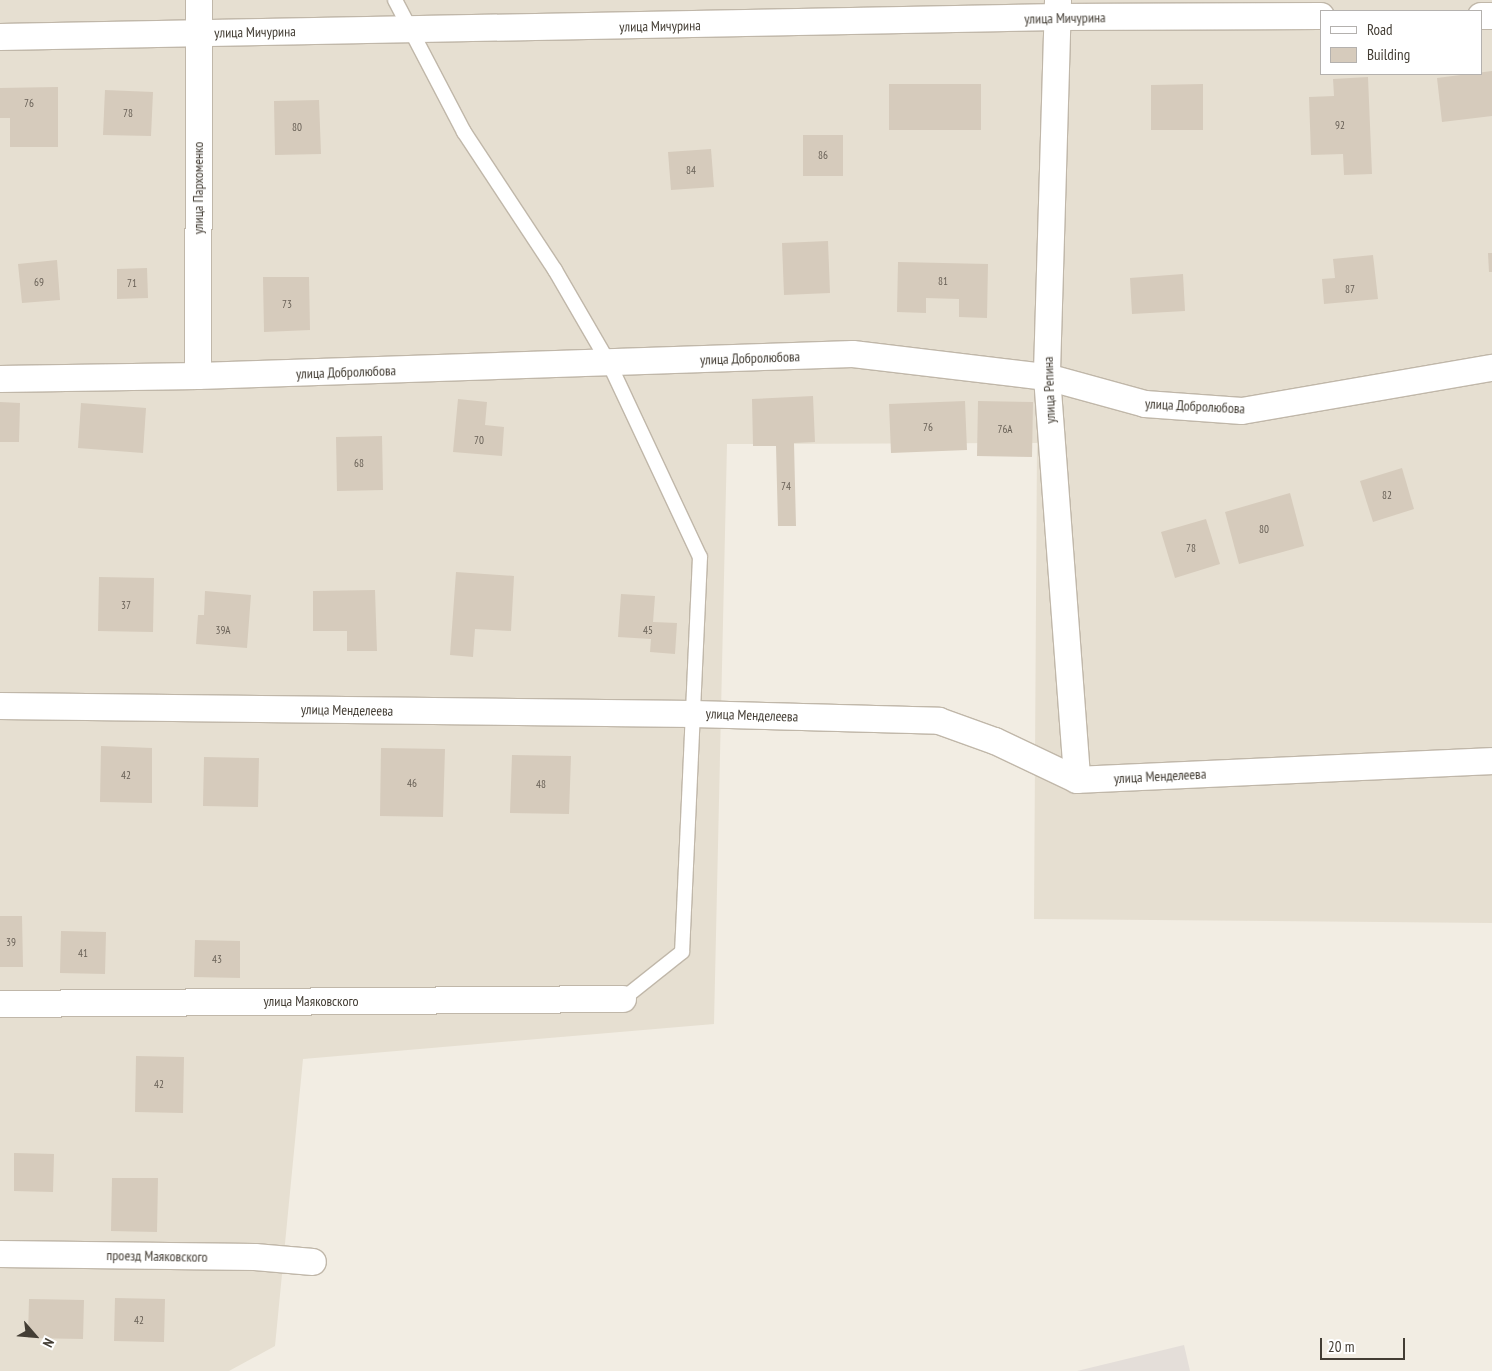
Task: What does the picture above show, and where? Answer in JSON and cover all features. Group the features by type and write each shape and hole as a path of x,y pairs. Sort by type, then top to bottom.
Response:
{"street":[{"name":"улица Пархоменко","path":"198,376 199,0"},
{"name":"улица Мичурина","path":"0,36 414,31 1058,9 1320,16"},
{"name":"улица Репина","path":"1058,9 1047,378 1077,780"},
{"name":"улица Добролюбова","path":"0,379 198,376 853,354 1047,378 1145,404 1242,411 1492,368"},
{"name":"улица Менделеева","path":"0,706 693,714 939,721 995,741 1077,780 1492,761"},
{"name":"улица Маяковского","path":"0,1004 623,999"},
{"name":"проезд Маяковского","path":"0,1254 255,1257 313,1262"}],"lane":[{"path":"395,0 414,31 464,132 555,270 609,363 700,557 682,952 623,999"}],"shaded area":[{"path":"0,0 1492,0 1492,923 1034,919 1037,443 727,444 714,1024 303,1059 275,1346 229,1371 0,1371"},
{"path":"1184,1345 1190,1371 1077,1371"}],"building":[{"path":"1492,71 1492,116 1442,122 1437,78 1482,75 1482,72"},
{"path":"1368,77 1372,174 1344,175 1343,154 1311,155 1309,97 1334,96 1333,79"},
{"path":"889,84 981,84 981,130 889,130"},
{"path":"1203,84 1203,130 1151,130 1151,85"},
{"path":"58,87 58,147 10,147 10,118 0,118 0,88"},
{"path":"105,90 153,92 151,136 103,135"},
{"path":"319,100 321,154 275,155 274,101"},
{"path":"803,135 843,135 843,176 803,176"},
{"path":"711,149 714,187 671,190 668,152"},
{"path":"828,241 830,293 784,295 782,243"},
{"path":"1488,253 1492,253 1492,272 1489,272"},
{"path":"1373,255 1378,299 1324,304 1322,279 1335,278 1333,259"},
{"path":"57,260 60,300 22,303 18,264"},
{"path":"898,262 988,264 987,318 959,317 959,299 926,298 926,313 897,312"},
{"path":"147,268 148,298 117,299 117,269"},
{"path":"1183,274 1185,311 1132,314 1130,278"},
{"path":"263,277 309,277 310,330 264,332"},
{"path":"813,396 815,442 794,443 796,526 778,526 776,446 753,446 752,399"},
{"path":"458,399 487,402 485,425 504,427 502,456 453,452"},
{"path":"965,401 967,450 891,453 889,404"},
{"path":"978,401 1033,402 1032,457 977,456"},
{"path":"0,402 20,403 19,442 0,442"},
{"path":"81,403 146,408 143,453 78,448"},
{"path":"382,436 383,490 337,491 336,437"},
{"path":"1402,468 1414,509 1373,522 1360,481"},
{"path":"1290,493 1304,546 1239,564 1225,512"},
{"path":"1206,519 1220,564 1175,578 1161,532"},
{"path":"456,572 514,576 511,631 475,629 473,657 450,655"},
{"path":"99,577 154,578 153,632 98,631"},
{"path":"375,590 377,651 347,651 347,631 313,631 313,591"},
{"path":"205,591 251,595 247,648 196,644 198,615 204,615"},
{"path":"621,594 655,596 653,622 677,623 675,654 650,652 651,639 618,637"},
{"path":"101,746 152,748 152,803 100,802"},
{"path":"381,748 445,749 443,817 380,816"},
{"path":"512,755 571,756 569,814 510,813"},
{"path":"204,757 259,758 258,807 203,806"},
{"path":"0,916 22,916 23,967 0,967"},
{"path":"61,931 106,932 105,974 60,973"},
{"path":"195,940 240,941 240,978 194,977"},
{"path":"136,1056 184,1057 183,1113 135,1112"},
{"path":"14,1153 54,1154 53,1192 14,1191"},
{"path":"112,1178 158,1178 157,1232 111,1231"},
{"path":"115,1298 165,1299 164,1342 114,1341"},
{"path":"29,1299 84,1300 83,1339 28,1338"}]}
